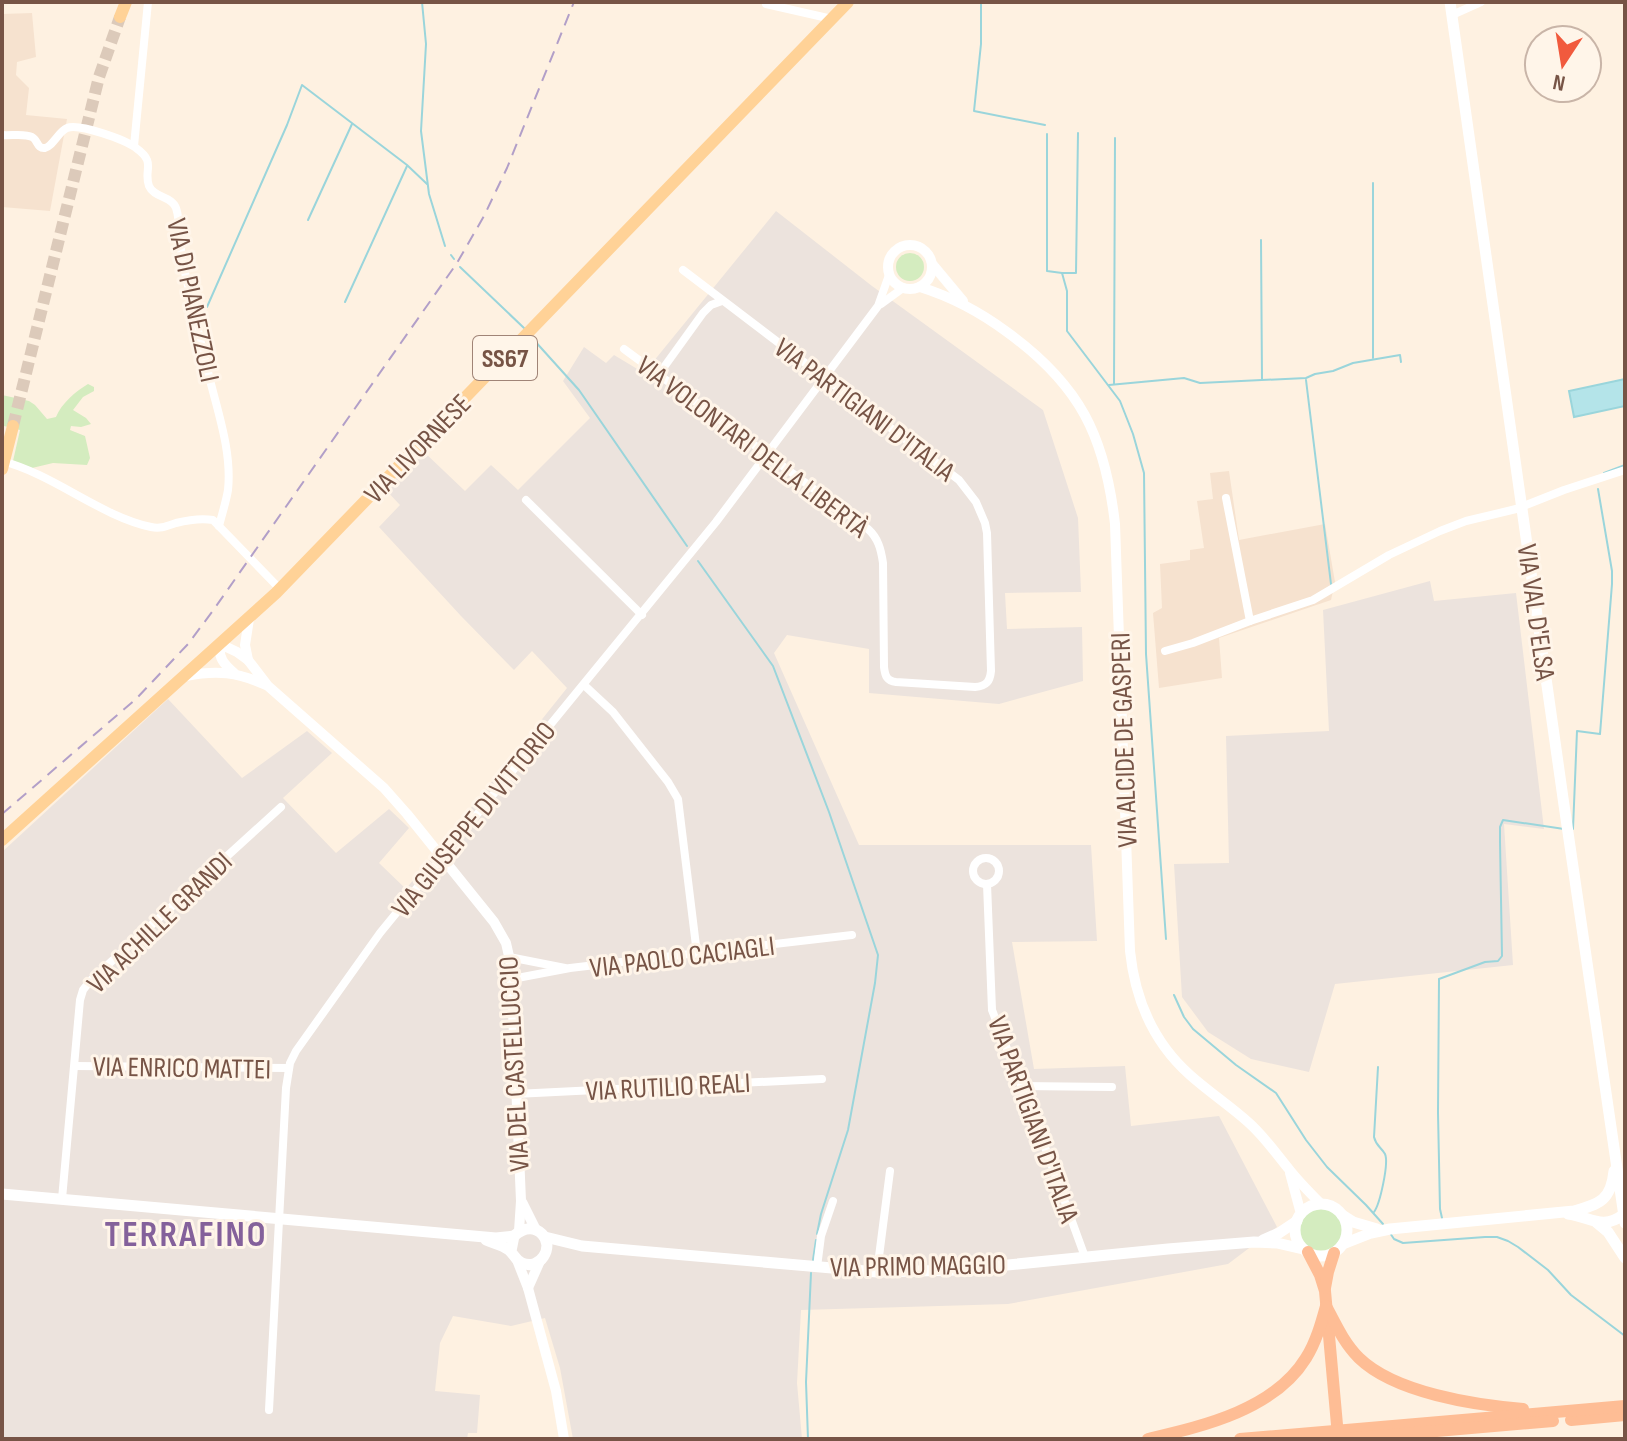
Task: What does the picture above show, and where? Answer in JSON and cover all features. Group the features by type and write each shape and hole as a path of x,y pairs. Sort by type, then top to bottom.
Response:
{"highway":[{"path":"1339,1248 1328,1272 1325,1291 1339,1439"},
{"path":"1305,1250 1320,1275 1325,1291"},
{"path":"1326,1306 1342,1337 1361,1360 1393,1380 1458,1400 1568,1416"},
{"path":"1148,1439 1235,1414 1269,1395 1289,1379 1305,1360 1316,1340 1326,1306"},
{"path":"1345,1439 1620,1411"},
{"path":"1240,1439 1568,1416"},
{"path":"1472,1439 1479,1435 1537,1427 1568,1416"}],"main road":[{"path":"120,17 126,2"},
{"name":"VIA LIVORNESE","path":"2,840 280,589 848,2"},
{"name":"VIA VAL D'ELSA","path":"1450,2 1624,1219"},
{"path":"2,469 13,426"},
{"path":"1390,1229 1365,1226 1321,1204 1310,1207 1299,1217 1296,1235 1305,1250 1321,1256 1371,1233 1390,1229 1563,1213 1591,1206 1601,1202 1609,1192 1616,1154"},
{"name":"VIA PRIMO MAGGIO","path":"2,1194 496,1238 525,1229 582,1246 877,1272 957,1270 1254,1242 1277,1243 1305,1250"},
{"path":"1591,1206 1607,1208 1624,1219"},
{"path":"1563,1213 1602,1223 1624,1219"},
{"path":"1339,1248 1347,1229 1342,1214"},
{"name":"VIA PRIMO MAGGIO","path":"1254,1242 1269,1238 1299,1217"},
{"path":"1595,1222 1608,1232 1625,1258"},
{"path":"540,1233 547,1247 543,1256"},
{"path":"514,1256 516,1234"},
{"name":"VIA PRIMO MAGGIO","path":"474,1236 529,1265 543,1256 582,1246"}],"street":[{"path":"2,135 30,136 43,148 66,128 80,127 134,146 148,2"},
{"path":"1452,15 1481,2"},
{"path":"766,4 832,19"},
{"name":"VIA DI PIANEZZOLI","path":"134,146 149,163 148,183 151,189 173,202 177,209 179,249 225,441 228,489 219,526"},
{"path":"908,244 927,251 933,265 925,284 911,289 895,284 889,275 888,261 895,250 908,244"},
{"name":"VIA ALCIDE DE GASPERI","path":"933,265 971,308"},
{"name":"VIA PARTIGIANI D'ITALIA","path":"683,270 959,480 976,502 987,533 989,681 981,687 896,682"},
{"name":"VIA GIUSEPPE DI VITTORIO","path":"269,1410 286,1088 292,1057 380,933 440,857 642,615 769,454 878,306 889,275"},
{"name":"VIA ALCIDE DE GASPERI","path":"920,287 971,308 1026,346 1063,382 1093,432 1106,468 1117,546 1130,951 1142,1005 1150,1025 1174,1059 1248,1122 1321,1204"},
{"name":"VIA GIUSEPPE DI VITTORIO","path":"878,306 903,288"},
{"name":"VIA VOLONTARI DELLA LIBERTÀ","path":"659,374 703,313 711,305 722,301"},
{"name":"VIA VOLONTARI DELLA LIBERTÀ","path":"624,349 876,536 883,563 884,671 888,679 896,682"},
{"path":"2,461 37,473 113,513 154,528 213,520 280,589"},
{"path":"1165,651 1313,600 1389,555 1440,531 1522,507 1625,470"},
{"path":"1226,498 1250,621"},
{"path":"526,500 642,615"},
{"path":"248,660 245,645 249,619"},
{"path":"220,644 222,663 234,673"},
{"name":"VIA DEL CASTELLUCCIO","path":"220,644 248,660 268,686 384,788 501,931 512,979 521,1201 516,1234"},
{"name":"VIA DEL CASTELLUCCIO","path":"186,676 209,672 234,673 268,686"},
{"path":"584,685 613,712 678,799 697,954"},
{"name":"VIA ACHILLE GRANDI","path":"62,1199 80,1000 86,985 281,807"},
{"name":"VIA PARTIGIANI D'ITALIA","path":"987,884 991,1004 1085,1257"},
{"name":"VIA PAOLO CACIAGLI","path":"512,979 570,968 852,935"},
{"path":"509,957 570,968"},
{"name":"VIA ENRICO MATTEI","path":"75,1066 289,1068"},
{"name":"VIA RUTILIO REALI","path":"515,1094 822,1079"},
{"path":"1021,1086 1112,1087"},
{"name":"VIA ALCIDE DE GASPERI","path":"1288,1168 1299,1217"},
{"path":"877,1272 890,1171"},
{"path":"521,1201 540,1233"},
{"path":"817,1267 821,1236 833,1201"},
{"path":"514,1256 528,1288 556,1391 564,1439"},
{"path":"528,1288 543,1256"}],"shaded area":[{"path":"32,13 36,57 17,62 16,75 29,88 26,115 67,119 50,211 2,207 2,14"},
{"path":"776,211 872,286 1043,410 1078,518 1081,592 1005,593 1007,629 1082,627 1083,681 999,704 869,693 869,649 787,635 774,653 859,845 1091,845 1097,941 1012,942 1034,1069 1125,1066 1131,1126 1219,1116 1277,1227 1228,1264 1008,1304 801,1310 797,1383 802,1439 573,1439 560,1368 545,1318 511,1326 453,1316 440,1343 435,1391 480,1395 477,1433 468,1433 467,1439 2,1439 2,852 168,699 242,778 307,731 332,753 283,798 336,853 389,809 409,828 379,863 406,889 567,688 532,651 514,670 379,527 400,505 385,489 423,451 465,491 491,465 518,490 590,418 563,381 584,347 606,363 614,355 644,373"},
{"path":"1229,471 1239,540 1325,524 1335,582 1331,600 1219,638 1222,678 1159,688 1153,613 1162,608 1160,564 1190,560 1190,550 1204,548 1197,501 1213,499 1210,473"},
{"path":"1430,581 1434,601 1516,593 1544,829 1504,824 1513,965 1335,984 1309,1072 1251,1059 1208,1032 1182,997 1174,864 1229,863 1226,736 1329,731 1323,610"}],"green space":[{"path":"910,253 920,257 924,267 920,277 910,281 900,277 896,267 900,257"},
{"path":"88,384 94,387 94,391 83,397 73,410 91,424 71,426 70,430 85,436 90,458 87,465 53,463 32,468 13,461 20,430 4,426 2,432 2,395 29,401 47,419 56,417 69,398"},
{"path":"1321,1208 1336,1215 1343,1230 1336,1245 1321,1252 1306,1245 1299,1230 1306,1215"}],"water":[{"path":"1625,379 1625,406 1574,417 1569,391"}],"waterway":[{"path":"422,2 426,44 421,131 429,194 445,246"},
{"path":"981,2 981,44 974,111 1045,125"},
{"path":"207,307 302,85 407,165 427,184"},
{"path":"308,220 352,124"},
{"path":"1047,134 1047,271 1076,273 1078,133"},
{"path":"1114,384 1115,138"},
{"path":"345,302 407,166"},
{"path":"1373,183 1373,358"},
{"path":"1261,240 1262,379"},
{"path":"451,255 454,259"},
{"path":"460,267 524,328"},
{"path":"1062,273 1067,291 1067,331 1120,401 1144,473 1146,654 1166,939"},
{"path":"533,339 579,390 687,546"},
{"path":"1109,385 1184,378 1200,383 1306,378 1353,363 1400,355 1401,362"},
{"path":"1306,380 1331,584"},
{"path":"1604,473 1625,465"},
{"path":"1573,829 1577,731 1600,734 1612,584 1598,489"},
{"path":"698,561 773,666 829,812 878,955 848,1130 817,1234"},
{"path":"1442,1218 1438,1113 1439,979 1485,962 1498,961 1502,956 1500,827 1503,820 1564,829"},
{"path":"1174,995 1193,1029 1276,1093 1327,1167 1383,1224"},
{"path":"1374,1212 1386,1166 1385,1154 1374,1137 1378,1067"},
{"path":"1390,1233 1403,1243 1485,1237 1508,1241 1548,1270 1571,1295 1625,1336"},
{"path":"813,1260 816,1240"},
{"path":"808,1439 806,1382 811,1273"}],"tunnel":[{"path":"13,426 99,77 120,17"}],"railway":[{"path":"2,814 136,699 188,644 212,612 457,263 507,168 574,2"}],"district":[{"name":"TERRAFINO","path":"186,1233"}]}
